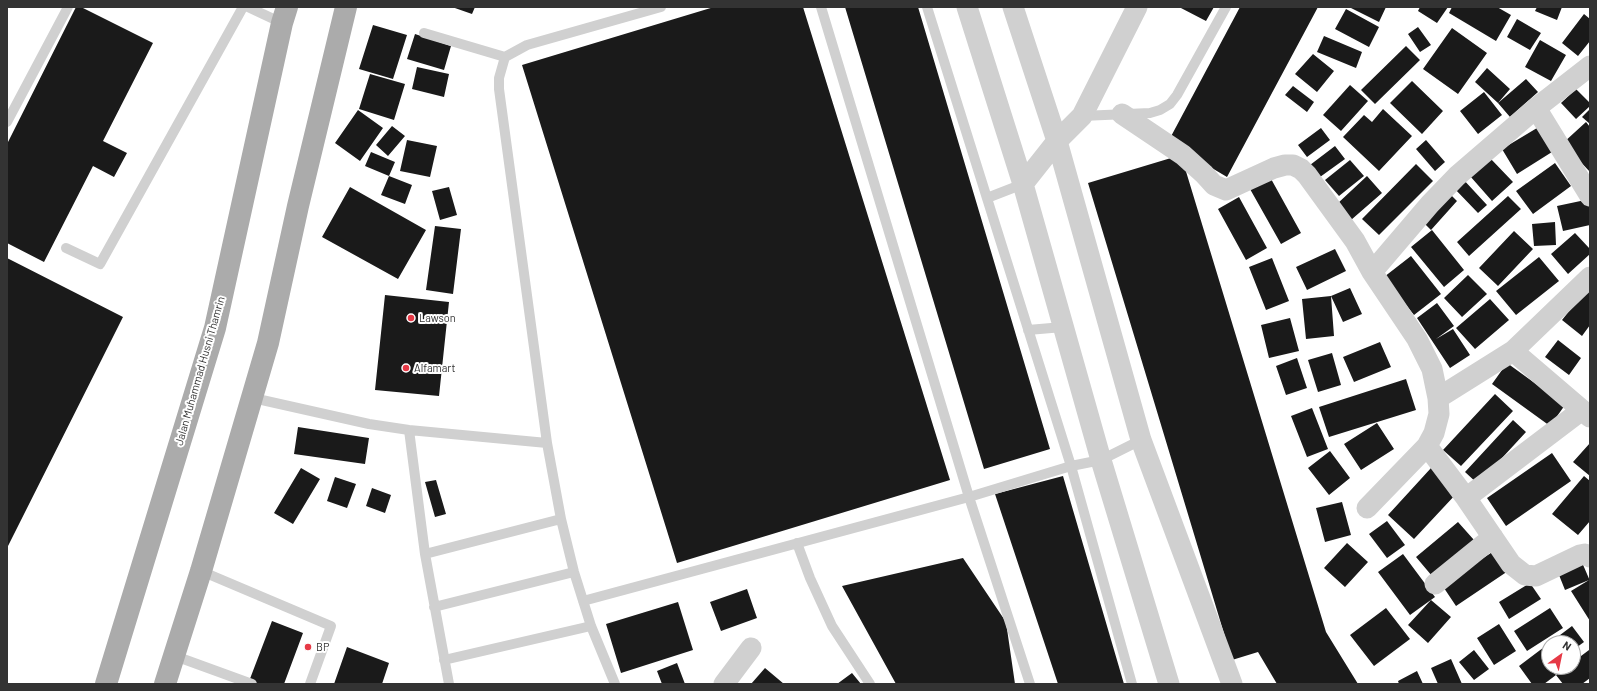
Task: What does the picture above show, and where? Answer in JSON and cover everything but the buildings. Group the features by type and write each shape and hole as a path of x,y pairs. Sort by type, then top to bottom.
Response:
{"main road":[{"path":"167,683 253,398 268,343 298,206 346,7"},
{"name":"Jalan Muhammad Husni Thamrin","path":"106,684 215,328 285,15"}],"street":[{"path":"966,7 1023,184 1101,460 1169,684"},
{"path":"1013,7 1057,141 1141,440 1232,684"},
{"path":"1023,184 1057,141 1082,116 1137,7"},
{"path":"1372,272 1430,204 1457,176 1536,108 1590,66"},
{"path":"1536,108 1590,196"},
{"path":"1122,114 1183,155 1214,185 1226,190 1274,168 1285,165 1293,165 1301,169 1307,175 1355,241 1372,272 1417,339 1432,369 1438,398 1439,414 1434,433 1427,446 1367,508"},
{"path":"1438,398 1513,351 1590,277"},
{"path":"1466,498 1586,414 1513,351"},
{"path":"1427,446 1466,498 1511,564 1525,574 1536,576 1580,555 1585,554 1590,557"},
{"path":"1435,584 1493,537"},
{"path":"724,684 751,648"}],"lane":[{"path":"7,122 68,7"},
{"path":"66,248 100,264 243,7"},
{"path":"248,7 285,15"},
{"path":"615,684 591,626 574,572 561,519 546,442 499,89 499,78 505,57 526,45 661,7"},
{"path":"821,7 969,497 1030,684"},
{"path":"927,7 1071,466 1132,684"},
{"path":"1082,116 1150,113 1160,110 1170,104 1177,95 1226,7"},
{"path":"424,33 505,57"},
{"path":"986,198 1023,184"},
{"path":"1028,330 1063,327"},
{"path":"253,398 369,424 409,430 546,442"},
{"path":"409,430 434,607 449,684"},
{"path":"583,601 969,497 1071,466 1101,460 1141,440"},
{"path":"426,554 561,519"},
{"path":"797,543 810,578 832,626 870,684"},
{"path":"201,571 331,626 310,684"},
{"path":"434,607 574,572"},
{"path":"444,660 591,626"},
{"path":"175,656 252,684"}],"place":[{"name":"Lawson","path":"411,318"},
{"name":"Alfamart","path":"406,368"},
{"name":"BP","path":"308,647"}]}
